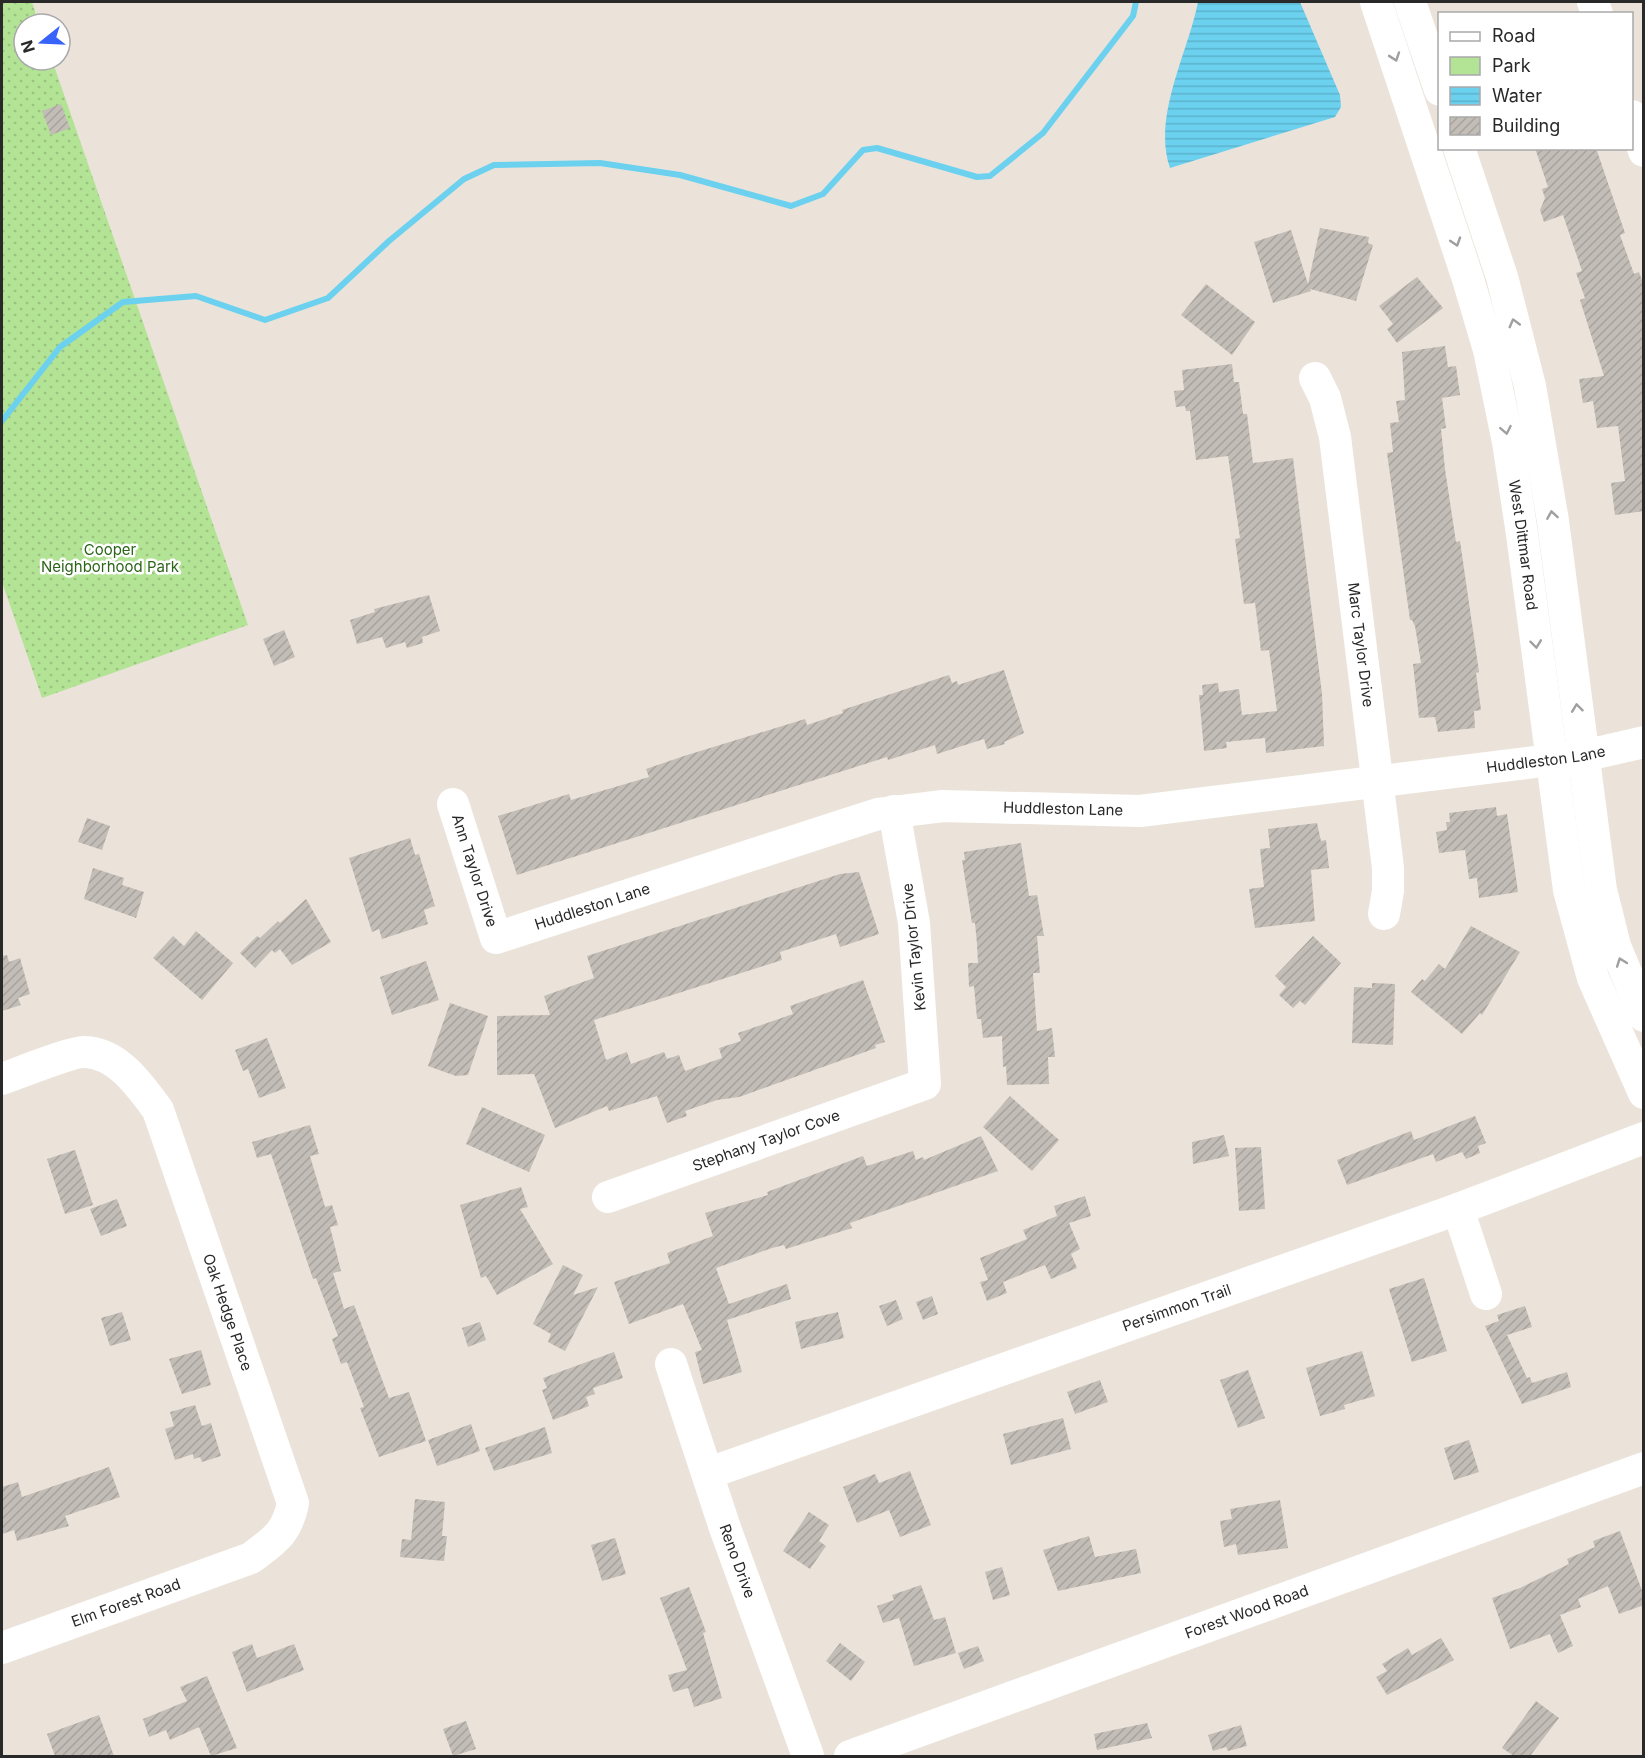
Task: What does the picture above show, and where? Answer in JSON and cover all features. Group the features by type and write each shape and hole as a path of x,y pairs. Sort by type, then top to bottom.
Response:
{"street":[{"name":"West Dittmar Road","path":"1376,2 1468,279 1498,388 1520,523 1569,890 1583,949 1603,1005 1644,1093"},
{"path":"1410,2 1438,84"},
{"path":"1633,119 1644,151"},
{"path":"1460,150 1502,278 1530,386 1553,521 1601,890 1615,946 1644,1016"},
{"name":"Marc Taylor Drive","path":"1315,378 1325,398 1335,437 1388,868 1388,891 1384,914"},
{"name":"Huddleston Lane","path":"496,938 850,823 894,812 943,806 1140,811 1583,756 1644,742"},
{"name":"Ann Taylor Drive","path":"453,804 496,938"},
{"name":"Kevin Taylor Drive","path":"894,812 914,923 925,1084"},
{"name":"Oak Hedge Place","path":"2,1079 84,1051 117,1063 140,1084 158,1110 293,1503 289,1524 277,1539 251,1558"},
{"name":"Stephany Taylor Cove","path":"608,1197 925,1084"},
{"name":"Persimmon Trail","path":"709,1473 1458,1209 1644,1138"},
{"path":"1458,1209 1486,1294"},
{"name":"Reno Drive","path":"671,1364 709,1473 725,1528 808,1756"},
{"name":"Forest Wood Road","path":"850,1756 1644,1468"},
{"name":"Elm Forest Road","path":"2,1648 251,1558"}],"green space":[{"name":"Cooper Neighborhood Park","path":"2,2 32,2 35,12 12,12 12,72 56,72 248,625 42,698 2,582"}],"water":[{"path":"1198,2 1300,2 1340,95 1341,107 1335,117 1170,168 1165,128 1168,107"}],"building":[{"path":"61,104 70,128 51,135 42,111"},
{"path":"1536,150 1597,150 1625,233 1620,235 1634,274 1639,272 1644,286 1644,511 1615,515 1611,483 1625,481 1618,426 1597,428 1593,401 1583,403 1579,379 1604,376 1580,300 1585,298 1576,273 1582,271 1563,215 1544,222 1540,210 1545,198 1542,189 1548,187"},
{"path":"1320,228 1369,237 1368,243 1373,245 1356,301 1310,289 1311,291 1273,303 1254,242 1291,230 1308,284"},
{"path":"1417,277 1443,308 1397,343 1387,329 1393,324 1379,306"},
{"path":"1206,284 1255,322 1232,355 1181,315"},
{"path":"1445,346 1448,367 1456,366 1460,395 1442,398 1446,428 1441,429 1456,542 1460,541 1479,672 1476,673 1481,710 1474,711 1475,728 1438,732 1435,717 1419,718 1413,664 1421,663 1415,626 1410,620 1387,453 1393,452 1390,423 1399,422 1396,401 1405,400 1402,352"},
{"path":"1232,364 1234,382 1239,382 1243,414 1247,414 1253,463 1293,458 1322,694 1324,746 1266,753 1265,738 1226,742 1227,748 1204,751 1199,695 1203,695 1202,685 1218,683 1219,692 1239,689 1242,715 1277,711 1269,650 1261,651 1255,603 1244,604 1235,539 1240,538 1228,456 1196,460 1190,411 1186,411 1185,406 1176,407 1174,391 1184,390 1182,370"},
{"path":"429,595 440,631 422,637 423,643 407,648 405,642 386,648 382,637 357,644 350,620 375,612 374,609"},
{"path":"284,630 295,657 274,666 263,639"},
{"path":"1004,670 1024,733 1004,742 1005,744 987,749 984,739 937,754 935,745 888,760 887,757 517,875 498,816 569,794 571,800 649,777 646,769 684,756 805,719 807,725 843,713 842,710 949,675 952,683 957,681 958,685"},
{"path":"1496,807 1497,816 1507,814 1518,892 1479,898 1477,878 1469,879 1465,850 1439,853 1436,832 1447,830 1446,822 1450,822 1449,813"},
{"path":"87,818 110,826 102,850 78,842"},
{"path":"1317,823 1321,841 1326,840 1329,868 1311,870 1315,921 1255,928 1249,889 1264,887 1260,849 1270,848 1268,829"},
{"path":"410,838 415,855 419,854 435,906 424,910 428,924 382,939 379,929 372,932 349,858"},
{"path":"1021,843 1029,896 1037,895 1044,936 1037,936 1040,973 1033,973 1037,1031 1052,1028 1055,1057 1048,1057 1049,1084 1007,1085 1006,1066 1003,1067 1002,1036 983,1038 981,1019 977,1019 974,986 969,987 968,963 978,963 975,923 972,923 962,860 965,860 964,852"},
{"path":"93,868 124,878 122,885 144,892 136,918 84,899"},
{"path":"859,872 879,934 840,947 836,934 780,952 782,960 594,1020 606,1060 627,1052 631,1064 664,1052 667,1059 679,1055 685,1071 722,1058 719,1048 741,1041 738,1033 793,1014 790,1006 863,980 885,1042 875,1045 876,1048 739,1097 717,1100 685,1111 687,1116 667,1123 657,1096 609,1111 607,1106 555,1128 534,1074 497,1075 497,1016 550,1015 544,996 594,978 587,956 840,874"},
{"path":"306,899 331,942 292,965 280,949 275,953 272,950 255,968 240,953 257,936 260,938 278,921 280,923"},
{"path":"1471,926 1520,952 1482,1015 1480,1013 1462,1034 1411,992 1422,979 1425,981 1439,964 1445,969"},
{"path":"196,931 233,963 202,1000 153,958 173,936 184,946"},
{"path":"1313,936 1341,963 1305,1005 1300,1001 1293,1008 1279,995 1286,987 1275,976"},
{"path":"7,955 9,962 20,958 30,994 18,998 21,1005 2,1011 2,956"},
{"path":"426,961 439,1000 392,1015 380,977"},
{"path":"1372,983 1395,984 1393,1045 1352,1043 1354,987 1372,988"},
{"path":"450,1003 488,1016 468,1075 456,1076 428,1066"},
{"path":"267,1038 286,1088 259,1098 248,1069 243,1071 235,1050"},
{"path":"1010,1096 1059,1140 1032,1171 983,1127"},
{"path":"482,1107 545,1135 529,1172 466,1144"},
{"path":"1475,1116 1486,1143 1478,1146 1480,1153 1466,1159 1462,1152 1436,1162 1433,1154 1347,1185 1337,1160 1411,1131 1414,1140"},
{"path":"310,1125 319,1154 310,1156 325,1207 332,1205 338,1225 330,1227 341,1271 333,1273 344,1309 354,1305 389,1398 409,1392 426,1441 379,1457 360,1408 364,1407 347,1362 341,1364 332,1339 338,1336 316,1278 313,1279 271,1154 257,1158 252,1142"},
{"path":"1224,1135 1229,1156 1193,1164 1192,1142"},
{"path":"981,1136 998,1171 850,1223 852,1228 786,1249 784,1245 772,1248 716,1268 729,1304 787,1284 791,1299 727,1320 742,1372 703,1384 695,1352 702,1350 683,1304 629,1324 614,1282 670,1263 667,1253 713,1236 705,1213 768,1195 767,1192 863,1156 867,1166 913,1151 916,1160 923,1157 924,1160"},
{"path":"1261,1147 1265,1209 1239,1211 1235,1148"},
{"path":"75,1150 93,1205 65,1214 47,1159"},
{"path":"521,1187 528,1207 520,1209 553,1264 497,1295 486,1276 481,1278 460,1205"},
{"path":"1085,1196 1091,1216 1069,1223 1080,1249 1071,1254 1077,1268 1051,1279 1045,1265 1003,1282 1007,1293 987,1301 980,1282 988,1280 980,1258 1027,1239 1023,1230 1057,1216 1054,1206"},
{"path":"117,1199 127,1226 101,1236 90,1209"},
{"path":"563,1265 583,1275 573,1295 598,1287 565,1351 548,1342 551,1334 533,1324"},
{"path":"1424,1278 1447,1351 1412,1362 1389,1289"},
{"path":"932,1296 938,1314 923,1320 916,1302"},
{"path":"896,1300 903,1319 887,1326 879,1306"},
{"path":"1525,1306 1532,1327 1507,1335 1527,1378 1530,1377 1532,1383 1567,1372 1571,1387 1522,1404 1485,1326 1499,1321 1497,1315"},
{"path":"122,1312 131,1340 110,1346 101,1318"},
{"path":"838,1312 844,1338 801,1349 795,1322"},
{"path":"480,1322 486,1340 468,1347 462,1328"},
{"path":"201,1350 211,1385 182,1394 169,1359"},
{"path":"1362,1351 1375,1396 1344,1405 1345,1409 1320,1416 1306,1368"},
{"path":"614,1352 623,1378 593,1388 595,1394 586,1397 589,1406 553,1420 542,1390 547,1388 543,1378"},
{"path":"1248,1370 1265,1418 1238,1428 1220,1380"},
{"path":"1100,1380 1108,1402 1075,1414 1067,1392"},
{"path":"195,1405 202,1426 211,1423 221,1456 202,1462 200,1457 194,1459 193,1454 175,1460 165,1429 174,1426 170,1412"},
{"path":"1063,1418 1071,1449 1011,1465 1003,1434"},
{"path":"471,1424 480,1451 437,1466 428,1440"},
{"path":"545,1427 552,1453 494,1471 485,1448"},
{"path":"1469,1440 1479,1472 1454,1480 1444,1448"},
{"path":"109,1467 120,1497 65,1516 69,1526 17,1541 14,1530 2,1534 2,1487 18,1482 22,1497"},
{"path":"910,1471 931,1525 900,1537 889,1510 857,1523 843,1487 875,1474 879,1483"},
{"path":"415,1499 445,1502 442,1536 447,1536 444,1561 400,1557 402,1539 411,1540"},
{"path":"1280,1500 1288,1548 1238,1555 1236,1544 1224,1547 1220,1521 1232,1519 1230,1509"},
{"path":"809,1512 829,1525 819,1541 826,1546 810,1569 783,1551"},
{"path":"1620,1531 1644,1596 1644,1605 1619,1614 1608,1586 1578,1599 1581,1607 1560,1615 1573,1646 1558,1653 1550,1634 1510,1649 1492,1598 1520,1588 1569,1564 1567,1559 1595,1547 1593,1541"},
{"path":"1089,1536 1095,1557 1136,1549 1141,1573 1058,1591 1043,1550"},
{"path":"615,1538 626,1574 602,1581 591,1545"},
{"path":"1002,1567 1010,1595 993,1600 985,1572"},
{"path":"921,1585 934,1620 945,1617 956,1653 914,1666 899,1618 883,1623 877,1606 894,1600 892,1595"},
{"path":"689,1587 706,1632 703,1633 722,1698 694,1707 688,1688 673,1692 668,1675 687,1670 660,1598"},
{"path":"1441,1638 1454,1660 1387,1695 1376,1677 1387,1671 1382,1664 1408,1648 1412,1655"},
{"path":"840,1643 865,1662 851,1681 826,1661"},
{"path":"252,1644 257,1658 294,1644 304,1670 247,1692 232,1652"},
{"path":"978,1646 984,1661 964,1669 958,1653"},
{"path":"207,1676 237,1748 211,1756 199,1727 170,1740 166,1730 149,1737 143,1719 187,1701 180,1687"},
{"path":"1536,1701 1559,1718 1530,1756 1514,1756 1502,1748"},
{"path":"99,1715 114,1756 55,1756 47,1734"},
{"path":"466,1721 476,1749 453,1756 443,1729"},
{"path":"1147,1723 1152,1738 1097,1750 1094,1734"},
{"path":"1241,1725 1247,1746 1228,1751 1226,1747 1213,1751 1208,1735"}],"waterway":[{"path":"2,421 60,347 123,302 196,296 265,320 328,298 389,241 464,179 494,165 600,163 680,175 791,206 823,194 863,150 877,148 977,177 990,176 1043,133 1133,16 1136,2"}]}
